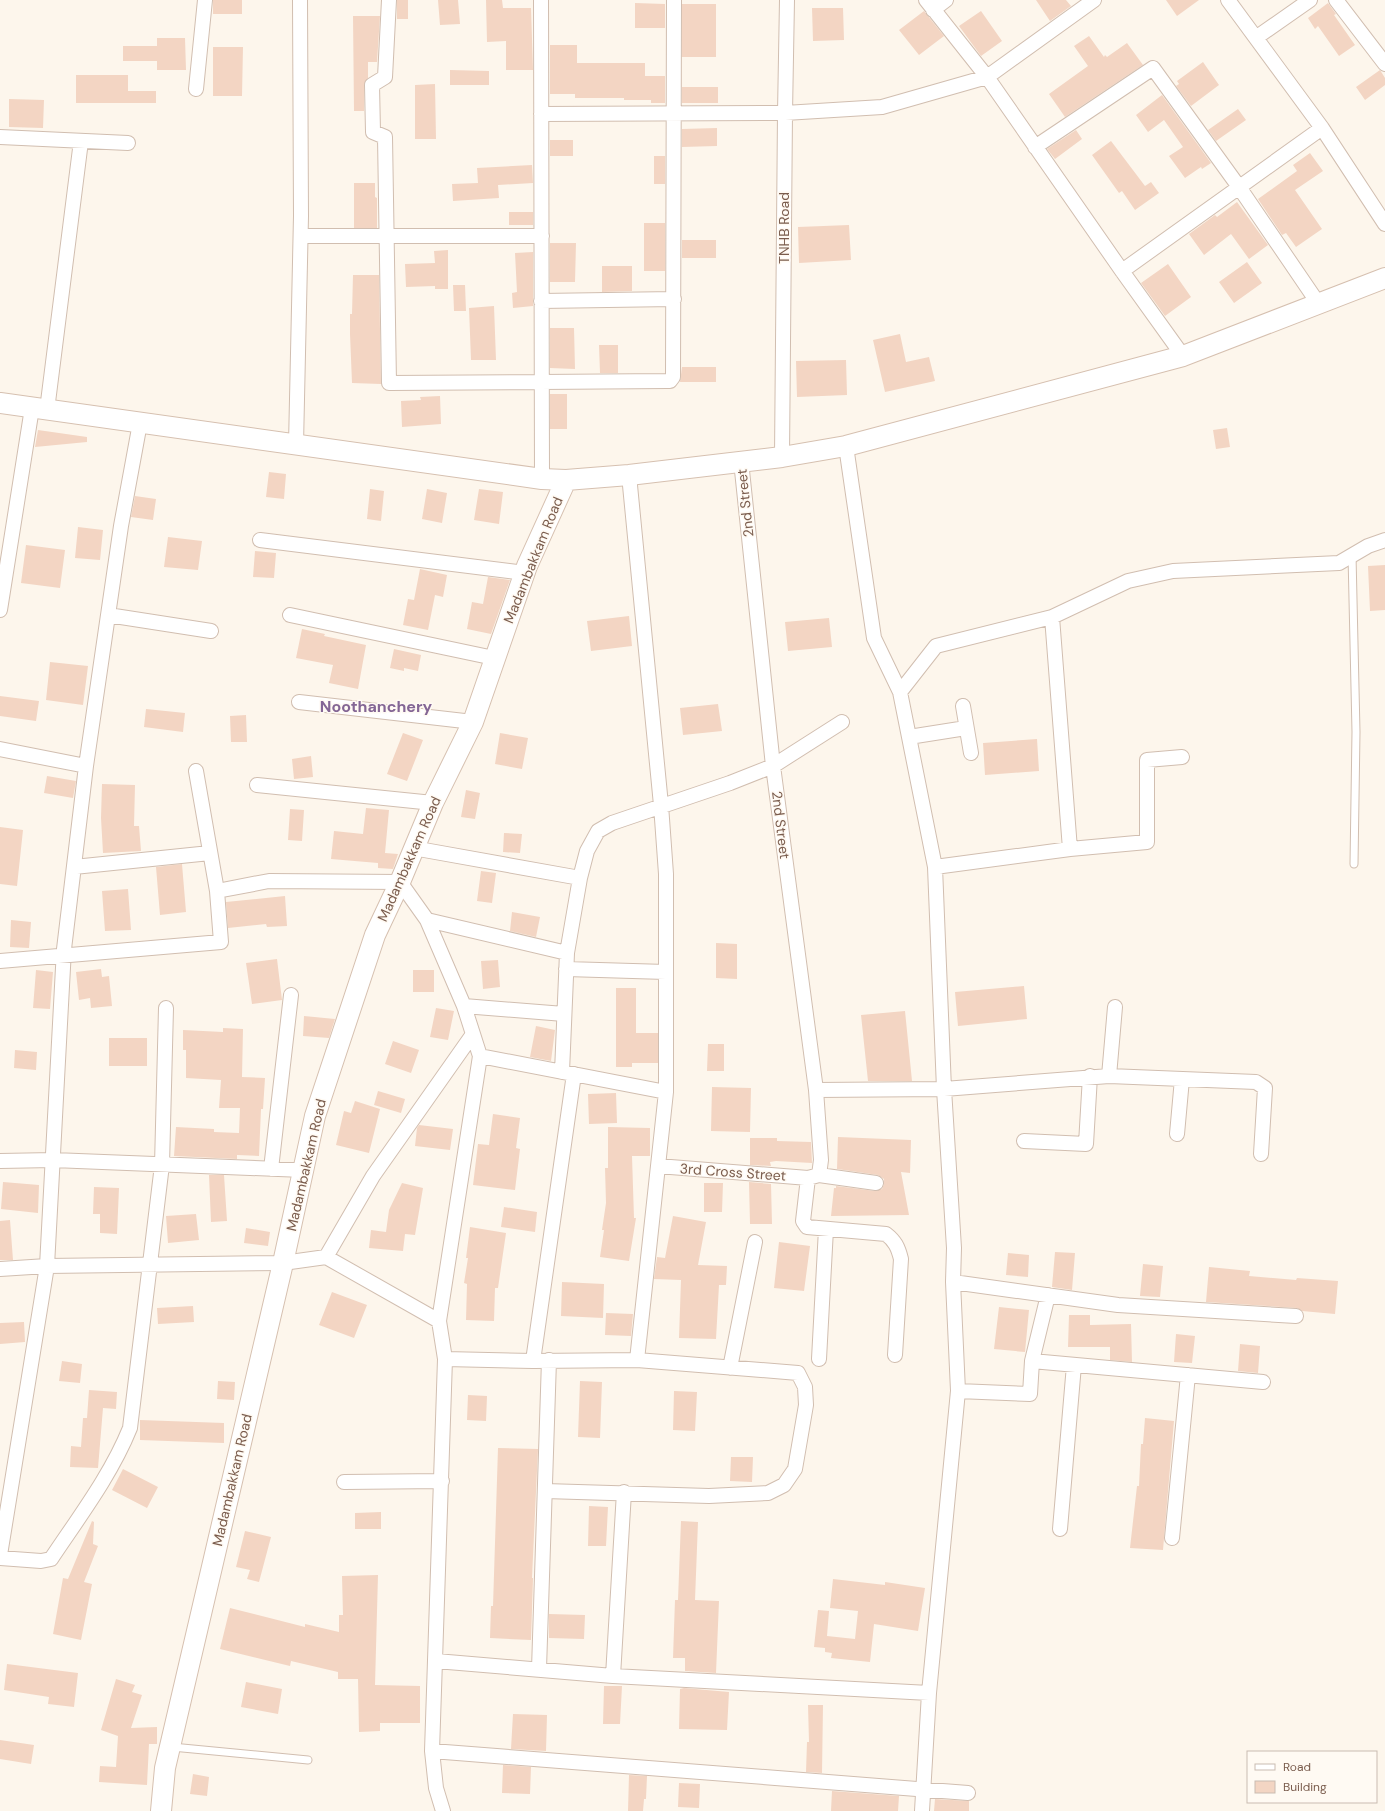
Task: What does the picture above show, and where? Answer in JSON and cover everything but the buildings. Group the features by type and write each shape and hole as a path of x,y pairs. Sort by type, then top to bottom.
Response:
{"street":[{"path":"196,89 205,0"},
{"path":"296,445 301,236 300,0"},
{"path":"389,0 386,77 372,85 373,132 385,137 389,383 670,381 674,373 674,0"},
{"path":"541,0 542,479"},
{"name":"TNHB Road","path":"782,456 787,0"},
{"path":"946,0 929,5 987,77 1183,356"},
{"path":"541,114 785,113 882,107 987,77 1094,0"},
{"path":"1228,0 1257,37 1322,128 1385,224"},
{"path":"1257,37 1310,0"},
{"path":"1336,0 1385,64"},
{"path":"1035,147 1153,68 1239,187 1318,303"},
{"path":"1122,271 1322,128"},
{"path":"0,137 128,143"},
{"path":"0,610 40,409 81,141"},
{"path":"301,236 542,236"},
{"path":"0,403 542,479 566,480 629,475 782,456 846,446 1183,356 1385,278"},
{"path":"541,300 674,299"},
{"path":"0,1555 47,1266 64,954 86,766 121,526 140,423"},
{"path":"846,446 874,638 900,692 936,867 944,1089 954,1248 952,1282 958,1391 929,1693 922,1790 922,1811"},
{"name":"2nd Street","path":"741,461 773,766 816,1090 821,1160 814,1177 804,1221 807,1227 826,1229"},
{"path":"629,475 661,805 666,874 666,1092 637,1360"},
{"name":"Madambakkam Road","path":"161,1811 165,1768 169,1747 283,1263 315,1116 372,942 400,882 433,803 473,722 494,658 525,573 566,480"},
{"path":"260,540 525,573"},
{"path":"900,692 936,646 1052,617 1128,581 1173,571 1338,563 1368,546 1385,540"},
{"path":"108,615 211,631"},
{"path":"290,615 494,658"},
{"path":"1052,617 1070,849"},
{"path":"299,702 473,722"},
{"path":"963,706 971,753"},
{"path":"533,1361 568,1073 564,1014 567,952 580,878 587,851 598,831 612,823 661,805 730,783 773,766 842,722"},
{"path":"910,737 966,728"},
{"path":"0,749 86,766"},
{"path":"936,867 1070,849 1147,842 1147,760 1182,757"},
{"path":"0,961 64,954 221,942 217,891 196,771"},
{"path":"257,785 433,803"},
{"path":"413,848 580,878"},
{"path":"74,867 210,853"},
{"path":"217,891 269,881 400,882 427,920 464,1006 480,1056 439,1321 445,1359 432,1751 436,1788 443,1811"},
{"path":"427,920 567,952"},
{"path":"566,969 666,972"},
{"path":"271,1169 291,995"},
{"path":"464,1006 564,1014"},
{"path":"1109,1076 1114,1007"},
{"path":"0,1558 41,1561 51,1559 82,1514 124,1442 130,1428 162,1165 166,1008"},
{"path":"326,1257 373,1176 473,1034"},
{"path":"480,1056 666,1092"},
{"path":"816,1090 944,1089 1090,1076 1256,1082 1265,1088 1261,1154"},
{"path":"1024,1141 1086,1144 1090,1076"},
{"path":"1177,1134 1182,1079"},
{"path":"0,1161 53,1160 303,1170"},
{"name":"3rd Cross Street","path":"658,1166 876,1183"},
{"path":"819,1359 826,1229 886,1234 896,1244 900,1259 895,1355"},
{"path":"730,1368 756,1242"},
{"path":"0,1269 47,1266 283,1263 326,1257 439,1321"},
{"path":"952,1282 1118,1305 1296,1316"},
{"path":"958,1391 1030,1394 1032,1361 1048,1295"},
{"path":"445,1359 533,1361 637,1360 798,1373 805,1387 806,1404 795,1469 784,1485 768,1494 709,1496 624,1492 545,1491"},
{"path":"539,1669 549,1360"},
{"path":"1032,1361 1263,1382"},
{"path":"1060,1529 1074,1365"},
{"path":"1172,1538 1188,1375"},
{"path":"344,1482 442,1481"},
{"path":"613,1676 624,1492"},
{"path":"436,1661 613,1676 929,1693"},
{"path":"432,1751 968,1793"}],"lane":[{"path":"1352,555 1356,732 1354,864"},
{"path":"169,1747 308,1760"}],"district":[{"name":"Noothanchery","path":"376,706"}]}
